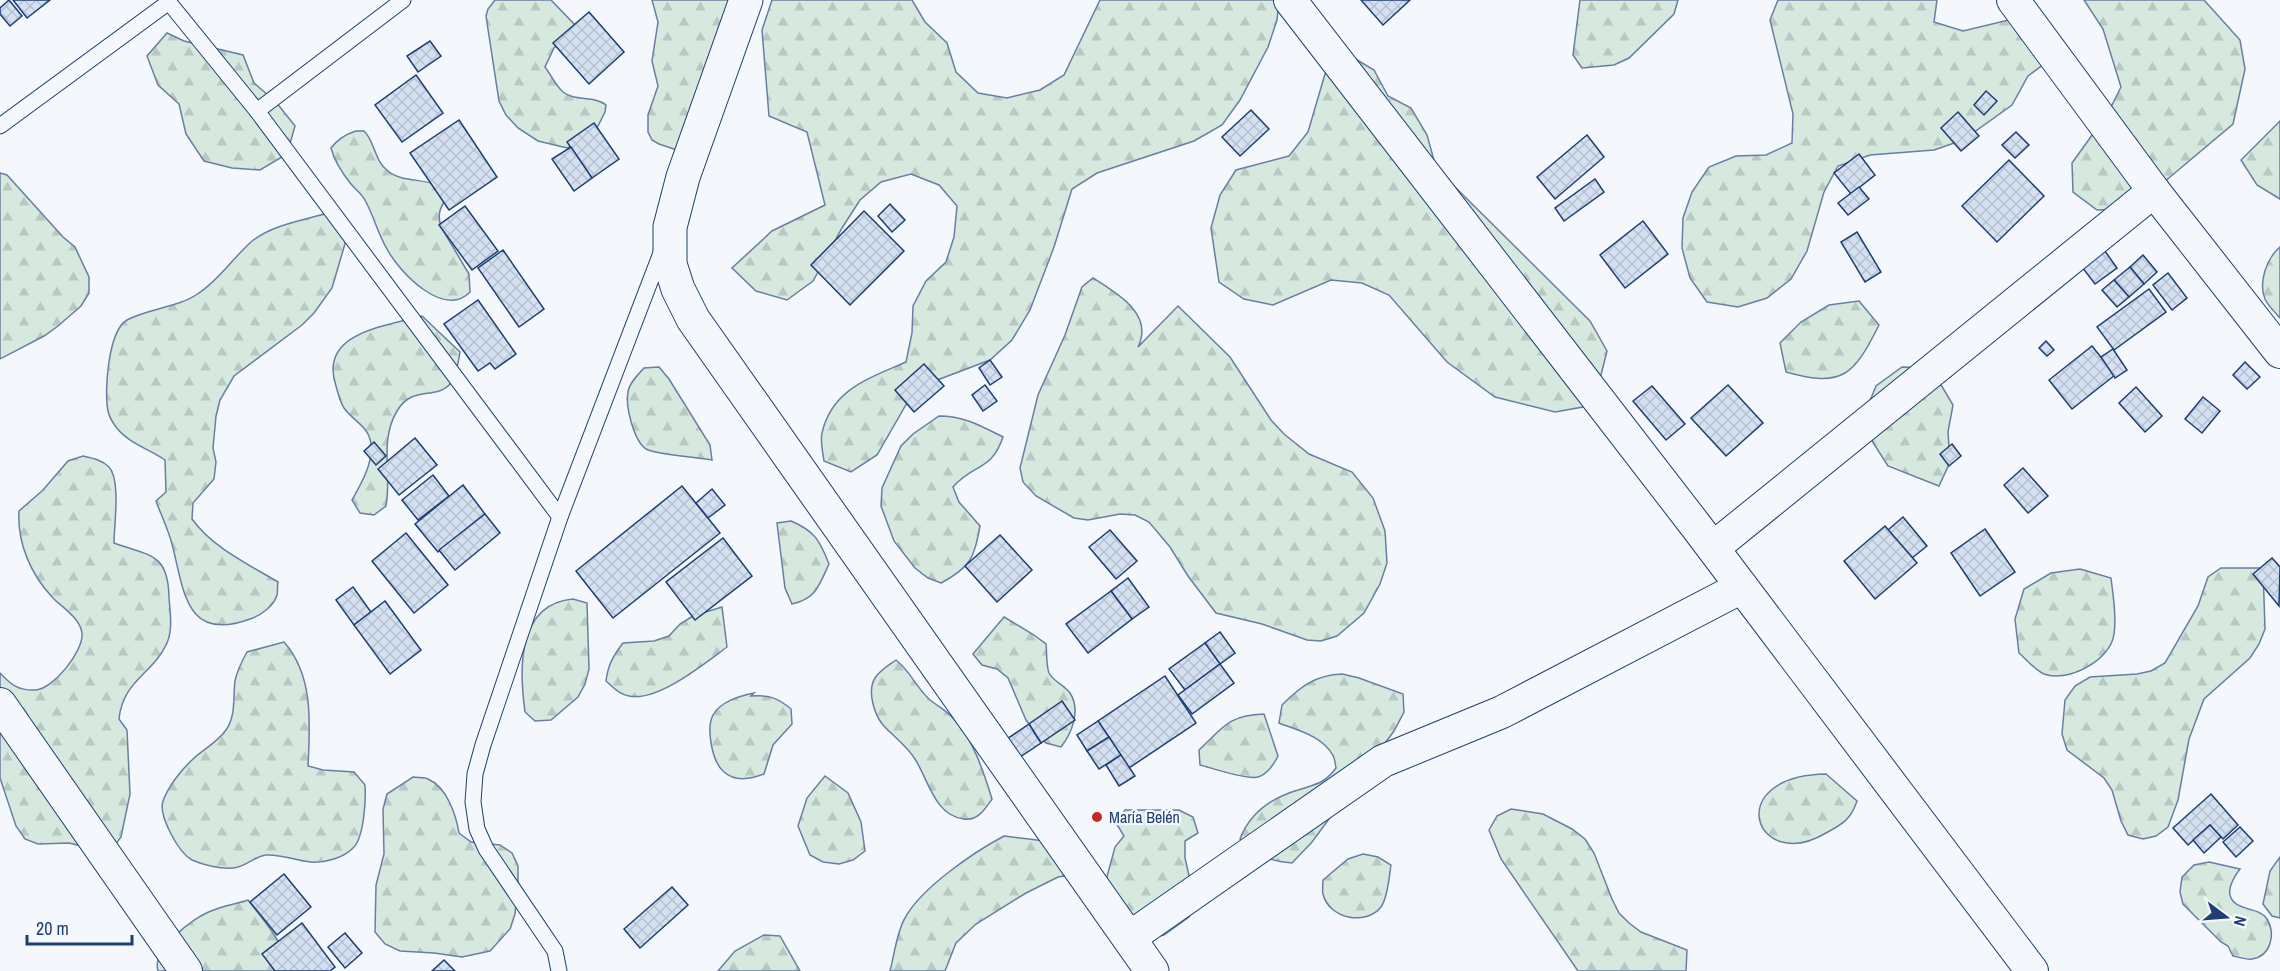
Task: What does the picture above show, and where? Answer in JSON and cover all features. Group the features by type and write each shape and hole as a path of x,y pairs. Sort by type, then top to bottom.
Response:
{"street":[{"path":"746,0 683,177 670,227 670,264 678,289 693,319 1152,971"},
{"path":"1290,0 1713,548 2032,971"},
{"path":"2013,0 2154,191 2280,352"},
{"path":"1713,548 2154,191"},
{"path":"1129,938 1383,761 1502,712 1742,587"},
{"path":"0,705 186,971"}],"lane":[{"path":"257,111 403,0"},
{"path":"0,126 168,1 257,111 560,517"},
{"path":"559,971 555,951 486,849 477,829 472,802 475,774 560,517 670,227"}],"green space":[{"path":"495,0 551,0 575,25 571,33 554,48 545,67 563,92 579,98 596,100 606,105 598,126 581,142 567,148 538,141 518,128 506,115 499,101 486,16"},
{"path":"652,0 740,0 680,151 652,140 648,132 648,115 658,86 652,61 658,22"},
{"path":"772,0 912,0 925,22 947,43 956,72 978,93 1007,98 1040,90 1064,75 1100,0 1279,0 1277,20 1268,47 1240,100 1222,125 1194,141 1097,173 1072,189 1054,247 1030,310 1012,340 990,360 932,382 907,403 877,455 851,472 824,461 821,436 827,418 843,395 854,387 906,362 912,333 913,306 926,281 946,262 954,237 957,206 939,185 911,174 881,182 860,200 813,281 787,300 756,291 732,268 772,231 825,205 807,132 769,116 762,30"},
{"path":"1580,0 1678,0 1674,14 1629,58 1614,65 1582,68 1573,55"},
{"path":"1778,0 1937,0 1934,22 1963,31 2021,17 2052,58 2028,76 2012,105 1963,140 1934,150 1870,155 1838,166 1824,192 1807,251 1791,279 1767,298 1738,307 1707,302 1690,278 1682,248 1683,218 1692,192 1709,167 1736,156 1766,155 1792,143 1793,114 1770,20"},
{"path":"2084,0 2204,0 2240,40 2245,69 2233,124 2151,193 2126,209 2097,210 2073,192 2072,163 2108,113 2121,87 2103,29"},
{"path":"167,33 184,41 243,55 254,83 276,102 295,126 287,154 260,170 232,168 204,161 186,134 179,104 158,85 147,56"},
{"path":"1349,55 1374,70 1388,96 1411,108 1427,135 1435,164 1455,187 1590,321 1607,351 1600,379 1583,407 1555,412 1495,397 1447,362 1389,295 1362,283 1331,280 1273,305 1244,299 1219,282 1211,228 1220,195 1236,170 1289,156 1308,132 1325,74"},
{"path":"2280,121 2280,199 2257,185 2241,160"},
{"path":"356,131 364,131 368,135 380,162 388,171 400,177 433,184 447,197 440,211 441,227 469,274 470,292 459,299 448,300 435,296 412,280 393,259 365,199 342,171 331,148 342,137"},
{"path":"0,173 7,175 63,237 75,247 89,277 89,293 81,306 58,326 0,359"},
{"path":"328,213 349,230 332,288 302,325 234,376 220,400 216,416 213,448 216,462 214,479 193,503 192,519 200,529 232,555 278,582 277,595 270,607 254,618 228,625 212,624 200,618 191,608 180,578 170,538 156,501 166,492 165,460 121,433 109,415 107,377 115,336 127,320 182,302 199,293 259,236 288,224"},
{"path":"2280,247 2280,318 2266,302 2263,278 2271,257"},
{"path":"1093,278 1122,298 1137,315 1142,335 1138,347 1178,306 1230,357 1271,420 1284,434 1309,454 1352,472 1373,498 1385,531 1387,563 1380,584 1364,613 1337,636 1321,641 1307,640 1262,624 1216,613 1188,576 1170,547 1149,522 1135,515 1120,514 1088,520 1074,518 1036,496 1023,482 1020,468 1038,395 1065,335 1082,287"},
{"path":"1859,301 1879,325 1854,366 1834,377 1805,377 1786,372 1780,343 1801,322 1829,305"},
{"path":"422,316 460,352 456,373 451,383 445,388 410,398 397,411 387,446 386,506 374,515 360,513 352,500 368,466 371,444 367,433 348,413 340,400 333,368 337,354 346,343 358,335"},
{"path":"659,367 669,379 710,445 712,460 651,451 646,449 638,439 629,414 627,398 629,389 644,368"},
{"path":"1902,367 1931,368 1953,405 1948,432 1950,462 1939,486 1888,466 1872,441 1865,413 1876,386"},
{"path":"939,416 964,420 1003,437 993,456 987,462 953,487 959,502 980,526 976,546 970,560 959,572 941,583 928,578 915,568 894,541 881,506 882,488 901,446 913,434"},
{"path":"83,456 103,463 113,473 116,492 114,543 147,554 161,564 168,583 171,620 169,638 161,654 132,686 122,706 119,719 127,730 130,794 121,837 112,849 97,850 69,843 38,844 25,839 16,826 0,778 0,673 20,688 36,690 43,688 59,676 73,659 82,633 75,618 45,589 32,569 20,535 19,511 43,490 68,461"},
{"path":"791,521 806,529 816,538 829,564 816,590 807,598 792,604 785,588 777,523"},
{"path":"2221,568 2263,568 2265,629 2250,658 2204,699 2189,739 2178,800 2168,827 2156,836 2143,839 2128,835 2121,821 2112,790 2104,778 2067,750 2062,734 2065,700 2075,686 2090,677 2137,674 2151,671 2165,663 2198,606 2208,577"},
{"path":"2080,569 2111,578 2115,620 2111,644 2097,660 2076,672 2054,676 2044,674 2034,668 2019,653 2015,619 2024,589 2051,573"},
{"path":"573,599 587,603 589,669 585,684 578,697 551,720 535,721 525,712 523,695 523,659 526,641 541,613 555,604"},
{"path":"722,607 727,647 681,680 641,696 623,694 606,681 616,652 623,643 654,641 669,636 680,624 693,616"},
{"path":"1004,617 1046,644 1049,673 1070,693 1075,707 1074,721 1061,747 1046,743 1026,720 1008,678 997,669 982,665 973,654"},
{"path":"284,642 294,655 305,685 309,717 308,766 323,770 354,772 365,785 364,818 360,835 354,847 345,854 322,862 266,855 233,868 196,862 181,850 171,834 162,808 165,796 184,769 196,756 218,739 229,725 233,713 236,677 247,652"},
{"path":"896,660 906,669 924,694 958,724 971,744 992,799 977,816 964,819 954,816 939,804 912,754 883,725 877,715 872,696 873,683 879,673"},
{"path":"1342,674 1403,694 1404,712 1394,731 1312,842 1292,863 1263,857 1251,850 1240,839 1249,822 1270,802 1288,793 1319,783 1336,768 1333,755 1322,743 1308,734 1279,723 1282,705 1309,683 1324,677"},
{"path":"754,693 751,696 772,698 791,709 792,724 773,745 764,774 749,778 733,777 724,772 716,761 710,737 711,721 716,710 721,706"},
{"path":"1264,714 1278,756 1265,774 1258,777 1246,777 1200,765 1199,750 1227,724 1242,717"},
{"path":"1826,774 1857,801 1846,820 1826,833 1801,843 1781,842 1767,833 1760,820 1761,805 1771,790 1793,779"},
{"path":"825,776 848,793 861,822 865,851 853,860 839,864 823,862 810,855 798,826 807,798"},
{"path":"413,777 428,779 440,788 453,810 459,833 471,842 500,845 512,853 518,866 515,914 510,929 490,951 462,957 400,951 385,944 375,932 376,885 384,854 383,809 387,794"},
{"path":"1511,809 1543,814 1572,829 1585,839 1594,853 1619,913 1641,932 1687,950 1686,971 1578,971 1501,859 1489,830 1497,816"},
{"path":"1125,810 1179,810 1193,817 1198,833 1185,841 1185,858 1195,902 1189,917 1164,935 1150,938 1106,880 1115,847 1124,836 1116,823"},
{"path":"1004,836 1062,843 1087,873 1058,877 1026,893 976,924 956,943 945,971 890,971 905,918 923,895 949,872"},
{"path":"1363,854 1378,857 1391,865 1387,892 1381,907 1374,913 1358,918 1349,917 1332,909 1327,903 1323,892 1323,880 1348,859"},
{"path":"2280,857 2280,918 2272,916 2263,904 2270,871"},
{"path":"2209,862 2240,869 2230,888 2230,895 2236,904 2258,912 2267,919 2271,937 2264,954 2250,959 2233,956 2228,946 2221,942 2183,904 2180,892 2182,877 2194,865"},
{"path":"248,900 279,942 288,971 158,971 161,954 167,944 185,927 211,911"},
{"path":"764,935 780,936 800,971 718,971 735,951"}],"building":[{"path":"9,0 22,16 10,26 0,14 0,8"},
{"path":"13,0 50,0 27,18"},
{"path":"1361,0 1410,0 1383,25"},
{"path":"589,12 624,52 589,84 553,43"},
{"path":"430,41 441,56 418,72 407,56"},
{"path":"416,75 443,113 402,142 375,105"},
{"path":"1986,91 1997,101 1984,115 1974,105"},
{"path":"1251,110 1269,129 1240,156 1222,137"},
{"path":"1958,112 1979,136 1961,151 1941,128"},
{"path":"459,120 497,177 449,210 410,153"},
{"path":"594,123 619,159 592,178 567,142"},
{"path":"2016,132 2029,145 2015,158 2002,145"},
{"path":"1587,135 1604,157 1555,199 1537,177"},
{"path":"571,147 592,178 574,191 552,159"},
{"path":"1859,154 1875,175 1851,194 1834,173"},
{"path":"2009,160 2044,196 1997,242 1962,206"},
{"path":"1595,179 1604,192 1564,221 1555,208"},
{"path":"1859,187 1869,199 1848,215 1838,203"},
{"path":"890,204 905,220 892,232 878,216"},
{"path":"465,206 498,251 472,270 439,225"},
{"path":"864,211 904,251 850,305 811,265"},
{"path":"1643,221 1668,254 1625,288 1600,255"},
{"path":"1857,232 1881,272 1865,282 1841,242"},
{"path":"2102,247 2117,268 2095,284 2079,263"},
{"path":"503,250 544,309 519,327 478,268"},
{"path":"2143,255 2157,272 2144,284 2130,267"},
{"path":"2130,267 2144,284 2129,297 2114,280"},
{"path":"2168,273 2187,298 2172,310 2153,285"},
{"path":"2114,280 2129,297 2117,307 2102,290"},
{"path":"2149,289 2166,312 2114,350 2097,327"},
{"path":"478,300 516,354 495,369 490,363 478,371 444,324"},
{"path":"2046,341 2054,350 2047,356 2039,348"},
{"path":"2092,346 2115,375 2072,409 2049,380"},
{"path":"2113,349 2127,370 2115,378 2101,357"},
{"path":"990,360 1002,377 990,385 979,368"},
{"path":"2245,362 2260,377 2247,389 2233,375"},
{"path":"924,364 944,386 914,412 895,390"},
{"path":"985,385 997,401 983,411 972,395"},
{"path":"1728,385 1763,423 1726,456 1691,418"},
{"path":"1652,386 1685,424 1666,440 1633,401"},
{"path":"2136,387 2162,416 2145,432 2119,403"},
{"path":"2203,397 2220,411 2202,433 2185,419"},
{"path":"415,438 437,465 399,495 378,469"},
{"path":"374,442 386,456 376,465 364,451"},
{"path":"1952,444 1961,456 1949,466 1940,454"},
{"path":"2023,468 2048,496 2028,513 2004,485"},
{"path":"433,475 449,496 418,520 402,500"},
{"path":"463,485 485,514 438,552 415,524"},
{"path":"682,486 720,533 613,618 576,571"},
{"path":"712,489 725,505 708,518 696,503"},
{"path":"485,514 500,533 455,570 439,550"},
{"path":"1903,517 1927,546 1912,558 1888,530"},
{"path":"1885,526 1917,563 1875,599 1844,561"},
{"path":"1985,529 2015,572 1980,596 1951,553"},
{"path":"1110,530 1137,561 1116,579 1089,547"},
{"path":"406,533 448,585 414,613 372,561"},
{"path":"1000,535 1032,570 997,602 965,566"},
{"path":"723,538 752,576 695,620 666,582"},
{"path":"2272,558 2280,567 2279,606 2253,574"},
{"path":"1128,578 1149,607 1132,619 1111,591"},
{"path":"353,587 371,612 354,625 336,600"},
{"path":"1111,591 1132,619 1088,653 1066,624"},
{"path":"385,601 421,650 390,674 354,625"},
{"path":"1220,632 1235,653 1220,664 1205,643"},
{"path":"1205,643 1220,664 1185,690 1169,669"},
{"path":"1220,664 1234,683 1192,714 1178,695"},
{"path":"1165,676 1196,723 1129,768 1098,721"},
{"path":"1062,701 1075,720 1041,743 1029,724"},
{"path":"1098,721 1109,737 1087,751 1077,735"},
{"path":"1029,724 1041,743 1020,757 1007,739"},
{"path":"1109,737 1121,755 1099,769 1087,751"},
{"path":"1121,755 1135,776 1119,786 1106,765"},
{"path":"2211,794 2238,825 2223,839 2210,825 2188,845 2173,828"},
{"path":"2210,825 2221,837 2204,853 2193,840"},
{"path":"2240,827 2253,841 2236,857 2223,842"},
{"path":"284,874 311,907 277,935 250,902"},
{"path":"672,887 688,905 640,948 624,929"},
{"path":"302,923 335,967 330,971 275,971 262,954"},
{"path":"345,933 362,953 345,968 328,947"},
{"path":"444,960 455,971 432,971"}],"place":[{"name":"María Belén","path":"1097,817"}]}
